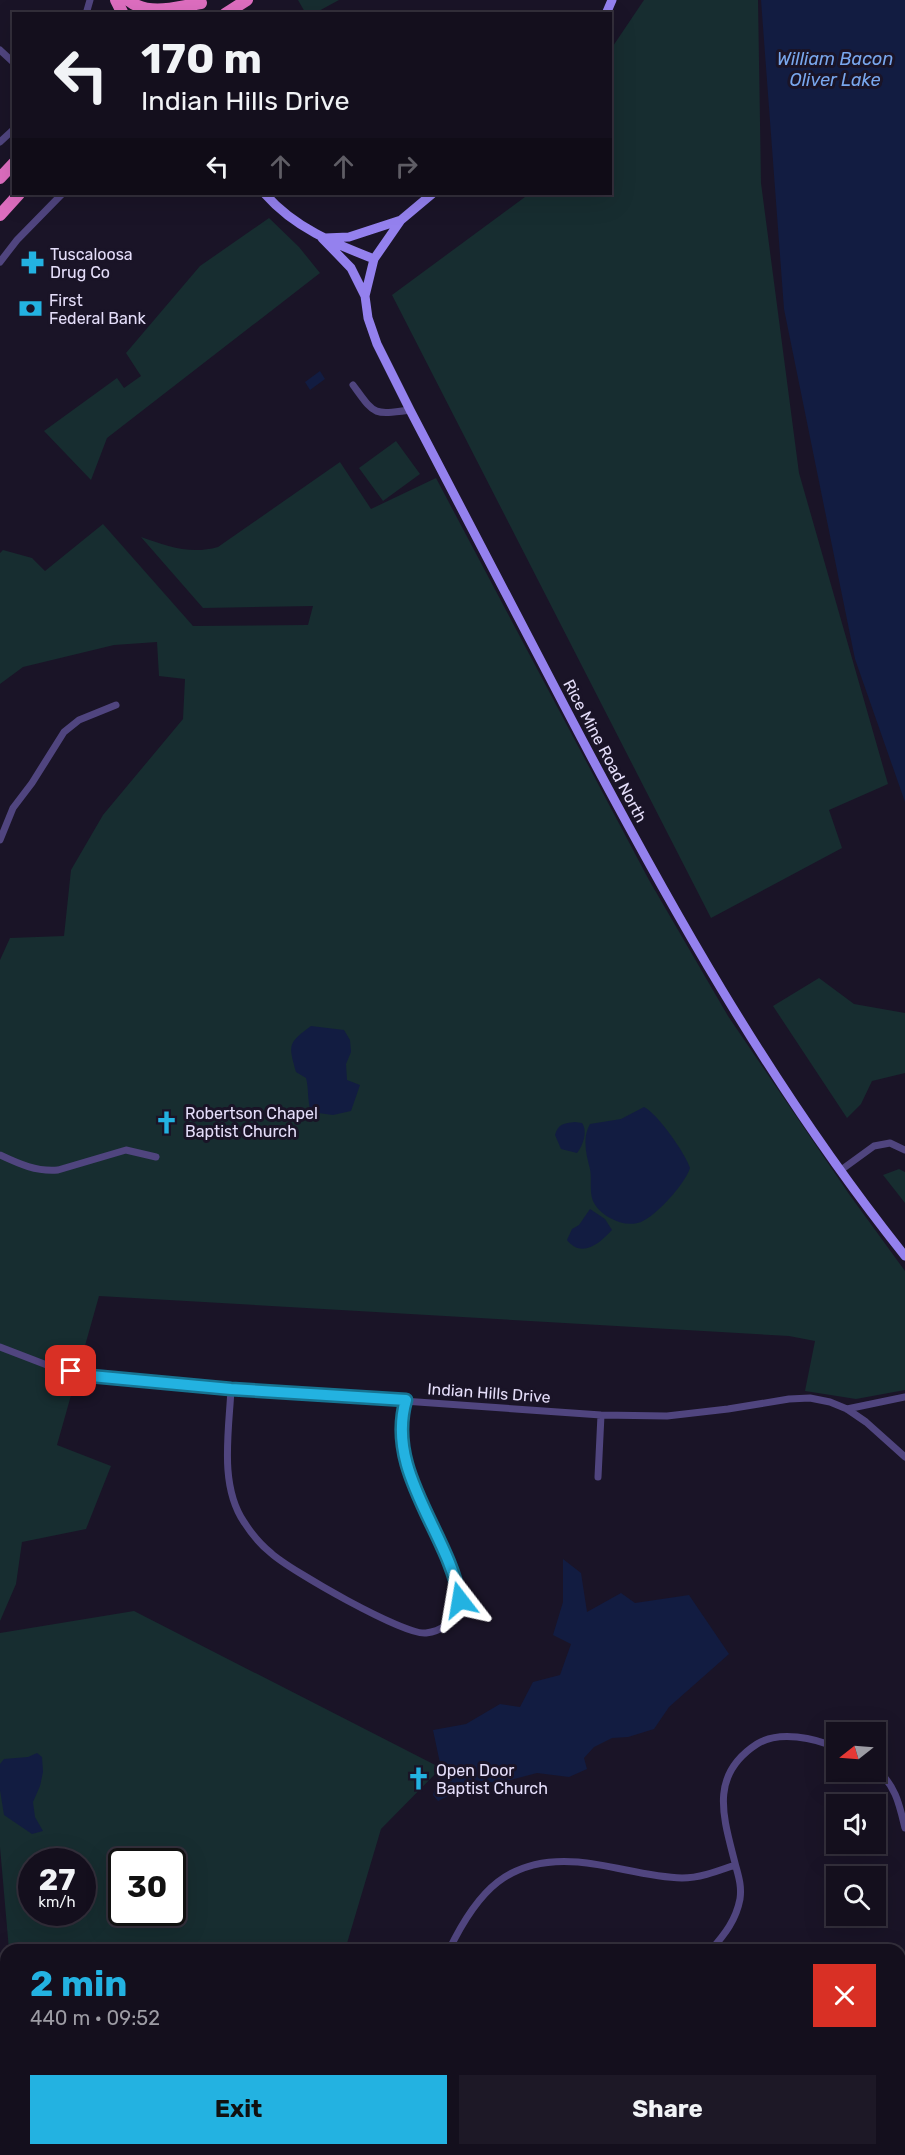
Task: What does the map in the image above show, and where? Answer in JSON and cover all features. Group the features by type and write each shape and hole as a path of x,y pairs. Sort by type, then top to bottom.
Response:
{"highway":[{"path":"128,0 134,5 161,11 203,1"},
{"path":"228,12 247,0"},
{"path":"189,12 203,1"},
{"path":"0,177 12,165"},
{"path":"0,215 17,195"}],"main road":[{"name":"Rice Mine Road North","path":"266,195 279,209 304,228 322,238 374,259"},
{"path":"365,296 374,259 402,220 431,195"},
{"path":"322,238 349,237 402,220"},
{"name":"Rice Mine Road North","path":"322,238 351,268 365,296 368,318 375,338 410,410 633,836 693,944 759,1049 841,1170 905,1256"}],"street":[{"path":"0,50 12,61"},
{"path":"0,142 12,131"},
{"path":"0,262 17,240 61,195"},
{"path":"353,385 371,409 380,413 410,410"},
{"path":"0,840 13,808 32,783 64,732 79,720 116,705"},
{"path":"841,1170 874,1146 890,1143 905,1150"},
{"path":"0,1155 29,1167 48,1171 126,1150 156,1157"},
{"name":"Indian Hills Drive","path":"0,1347 52,1367 91,1376 231,1389 601,1415 667,1416 810,1398 848,1409 905,1397"},
{"path":"231,1389 228,1473 235,1503 244,1522 271,1553 304,1577 404,1629 425,1634 445,1628 458,1611 460,1600 457,1580 418,1496 405,1458 403,1409 406,1400"},
{"path":"848,1409 905,1457"},
{"path":"598,1477 601,1415"},
{"path":"716,1944 730,1929 740,1900 740,1882 722,1810 724,1789 732,1769 744,1752 762,1741 782,1736 826,1743"},
{"path":"886,1777 897,1796 905,1828"},
{"path":"452,1944 479,1898 502,1879 529,1865 548,1861 579,1862 683,1878 704,1875 735,1865"}],"green space":[{"path":"298,0 339,0 317,12 305,12"},
{"path":"644,0 758,0 761,183 799,473 888,784 829,810 842,848 711,918 392,295 528,195 612,195 612,48"},
{"path":"269,218 299,247 320,273 107,438 91,480 44,431 117,378 124,388 141,376 126,353 200,266"},
{"path":"396,441 420,474 383,501 359,468"},
{"path":"340,462 371,509 436,478 649,880 728,1016 849,1194 905,1271 905,1390 856,1399 805,1391 815,1341 789,1336 99,1296 57,1445 111,1466 86,1529 22,1542 16,1584 0,1621 0,960 10,938 64,936 71,870 103,815 183,719 185,679 159,676 157,642 114,645 23,667 0,684 0,553 3,550 32,558 45,571 103,524 193,626 308,625 313,606 203,608 141,537 188,550 218,547"},
{"path":"819,978 854,1004 905,1013 905,1073 872,1081 861,1104 847,1118 773,1006"},
{"path":"899,1169 905,1172 905,1203 883,1175"},
{"path":"134,1611 441,1768 381,1829 347,1944 8,1944 0,1847 0,1633"}],"water":[{"name":"William Bacon Oliver Lake","path":"761,0 905,0 905,802 855,659 784,309"},
{"path":"320,371 325,379 310,390 305,382"},
{"path":"311,1026 344,1030 350,1040 351,1052 346,1064 347,1080 360,1085 351,1111 333,1115 311,1112 306,1078 296,1072 291,1050 298,1036"},
{"path":"644,1107 670,1134 690,1168 676,1191 647,1219 633,1224 625,1223 605,1215 593,1201 586,1135 590,1124 621,1119"},
{"path":"582,1123 585,1130 583,1143 577,1153 561,1149 555,1135 562,1125"},
{"path":"590,1209 605,1219 612,1230 591,1247 585,1249 573,1246 567,1240 572,1229 579,1225"},
{"path":"563,1559 581,1573 587,1612 621,1593 635,1603 689,1595 729,1654 669,1707 654,1729 628,1737 612,1738 594,1747 584,1758 587,1769 569,1777 537,1773 499,1783 473,1780 464,1788 438,1801 433,1795 441,1768 433,1730 466,1724 500,1704 520,1707 533,1682 560,1675 571,1644 553,1635 563,1602"},
{"path":"37,1753 42,1757 43,1772 33,1802 35,1817 43,1831 32,1834 4,1815 0,1790 0,1764 4,1759 28,1757"}],"place":[{"name":"Tuscaloosa Drug Co","path":"32,263"},
{"name":"First Federal Bank","path":"31,309"},
{"name":"Robertson Chapel Baptist Church","path":"167,1122"},
{"name":"Open Door Baptist Church","path":"418,1779"}],"route":[{"path":"71,1371 91,1376 231,1389 406,1400 403,1409 405,1458 418,1496 457,1580 460,1600"}]}
